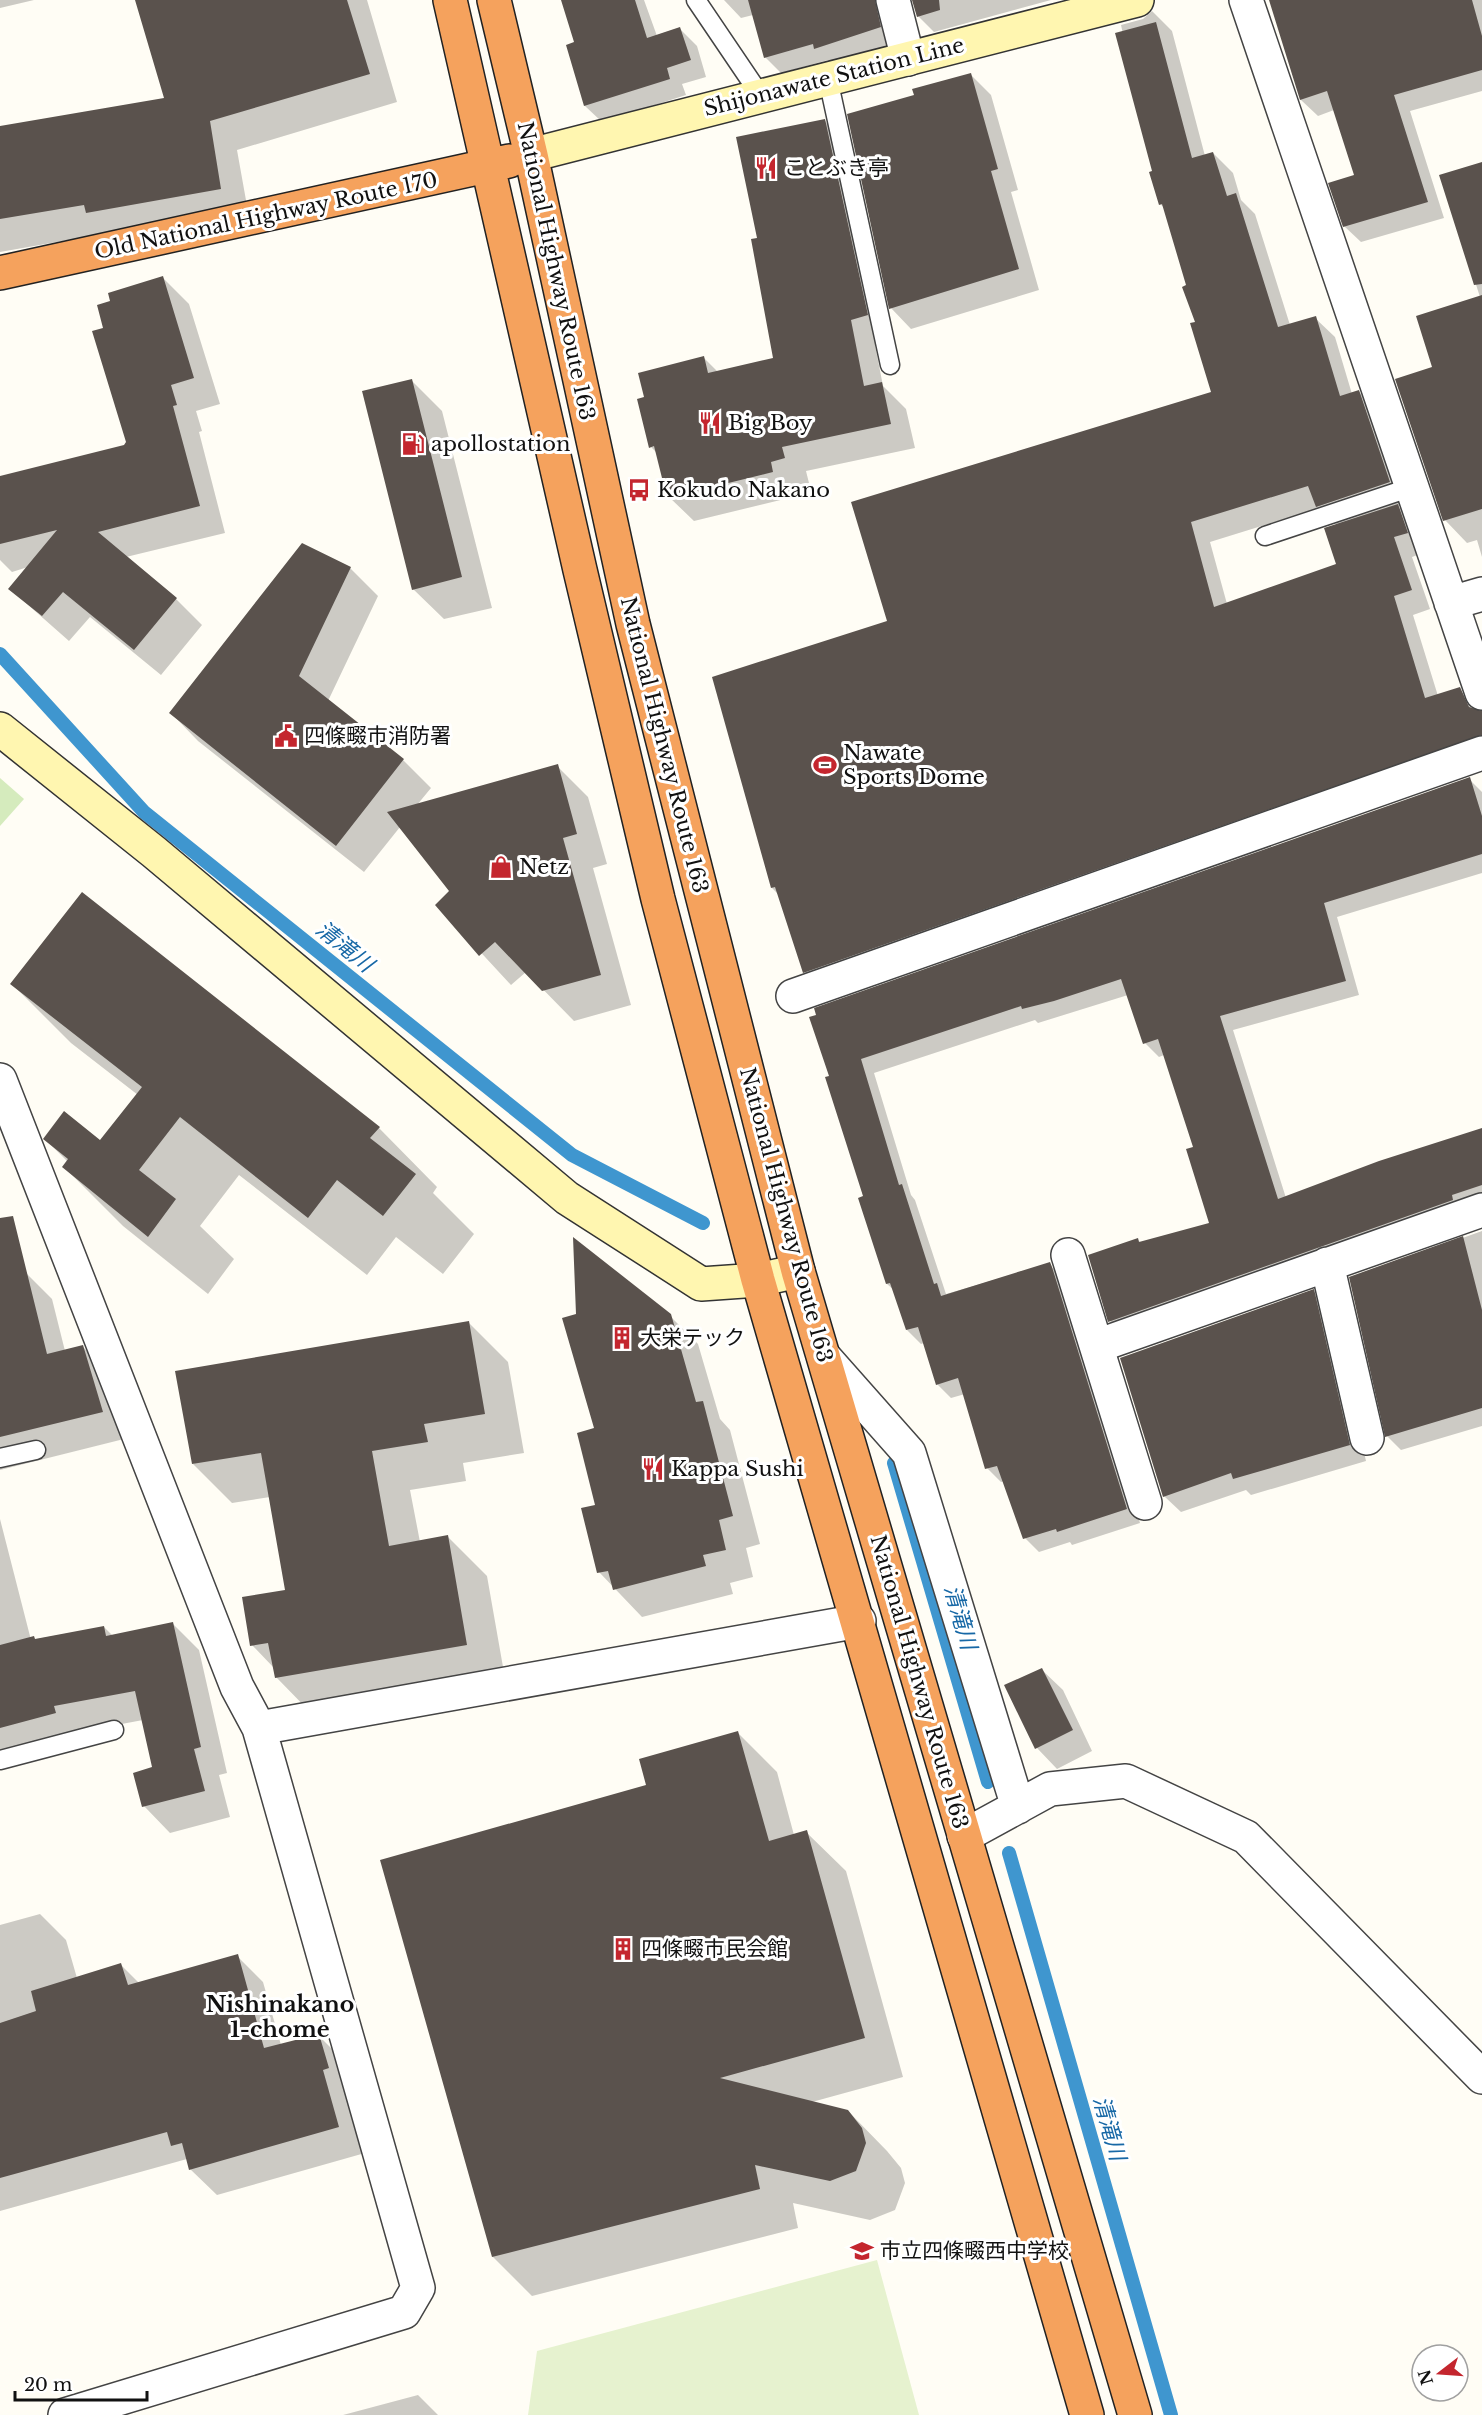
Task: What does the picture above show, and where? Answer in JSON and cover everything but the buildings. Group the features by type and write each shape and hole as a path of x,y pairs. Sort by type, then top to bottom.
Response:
{"highway":[{"name":"National Highway Route 163","path":"450,0 658,899 758,1280 859,1621 1087,2415"},
{"name":"National Highway Route 163","path":"494,0 531,155 633,624 798,1271 1135,2415"},
{"name":"Old National Highway Route 170","path":"0,273 488,167 531,155"}],"street":[{"path":"893,0 908,59"},
{"name":"Shijonawate Station Line","path":"531,155 908,59 1097,5 1137,0"},
{"path":"1246,0 1482,693"},
{"path":"1451,603 1482,594"},
{"path":"0,729 154,852 567,1198 701,1284 758,1280 798,1271"},
{"path":"793,996 1482,753"},
{"path":"0,1080 237,1687 259,1728 418,2288 404,2312 64,2415"},
{"path":"1096,1346 1482,1210"},
{"path":"1068,1255 1145,1503"},
{"path":"1327,1264 1368,1438"},
{"path":"824,1357 909,1452 1018,1807"},
{"path":"259,1728 859,1621"},
{"path":"964,1836 1050,1789 1126,1781 1246,1836 1482,2077"}],"lane":[{"path":"696,0 761,96"},
{"path":"828,79 890,365"},
{"path":"1264,536 1412,487"},
{"path":"0,1458 36,1450"},
{"path":"0,1760 114,1730"}],"green space":[{"path":"0,778 24,799 0,826"},
{"path":"877,2260 919,2415 528,2415 537,2351"}],"waterway":[{"name":"清滝川","path":"0,654 144,812 572,1155 703,1223"},
{"name":"清滝川","path":"894,1463 988,1782"},
{"name":"清滝川","path":"1009,1853 1171,2415"}],"place":[{"name":"ことぶき亭","path":"766,168"},
{"name":"Big Boy","path":"710,423"},
{"name":"apollostation","path":"413,444"},
{"name":"Kokudo Nakano","path":"639,490"},
{"name":"四條畷市消防署","path":"286,736"},
{"name":"Nawate Sports Dome","path":"825,765"},
{"name":"Netz","path":"501,867"},
{"name":"大栄テック","path":"622,1338"},
{"name":"Kappa Sushi","path":"653,1469"},
{"name":"四條畷市民会館","path":"623,1949"},
{"name":"市立四條畷西中学校","path":"862,2251"}],"district":[{"name":"Nishinakano 1-chome","path":"280,2016"}]}
